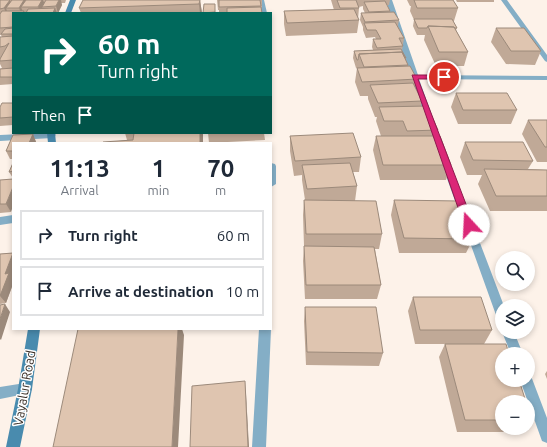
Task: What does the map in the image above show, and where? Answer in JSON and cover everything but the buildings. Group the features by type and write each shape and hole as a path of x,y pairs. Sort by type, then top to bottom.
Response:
{"main road":[{"path":"68,12 73,0"},
{"name":"Vayalur Road","path":"13,447 25,389 34,330"}],"street":[{"path":"261,0 264,12"},
{"path":"389,0 433,129"},
{"path":"504,0 547,60"},
{"path":"414,77 547,78"},
{"path":"0,138 52,137"},
{"path":"442,151 496,299"},
{"path":"0,221 12,220"},
{"path":"259,447 265,330"},
{"path":"529,387 547,436"},
{"path":"0,393 25,389"}],"route":[{"path":"444,77 414,77 469,225"}]}
